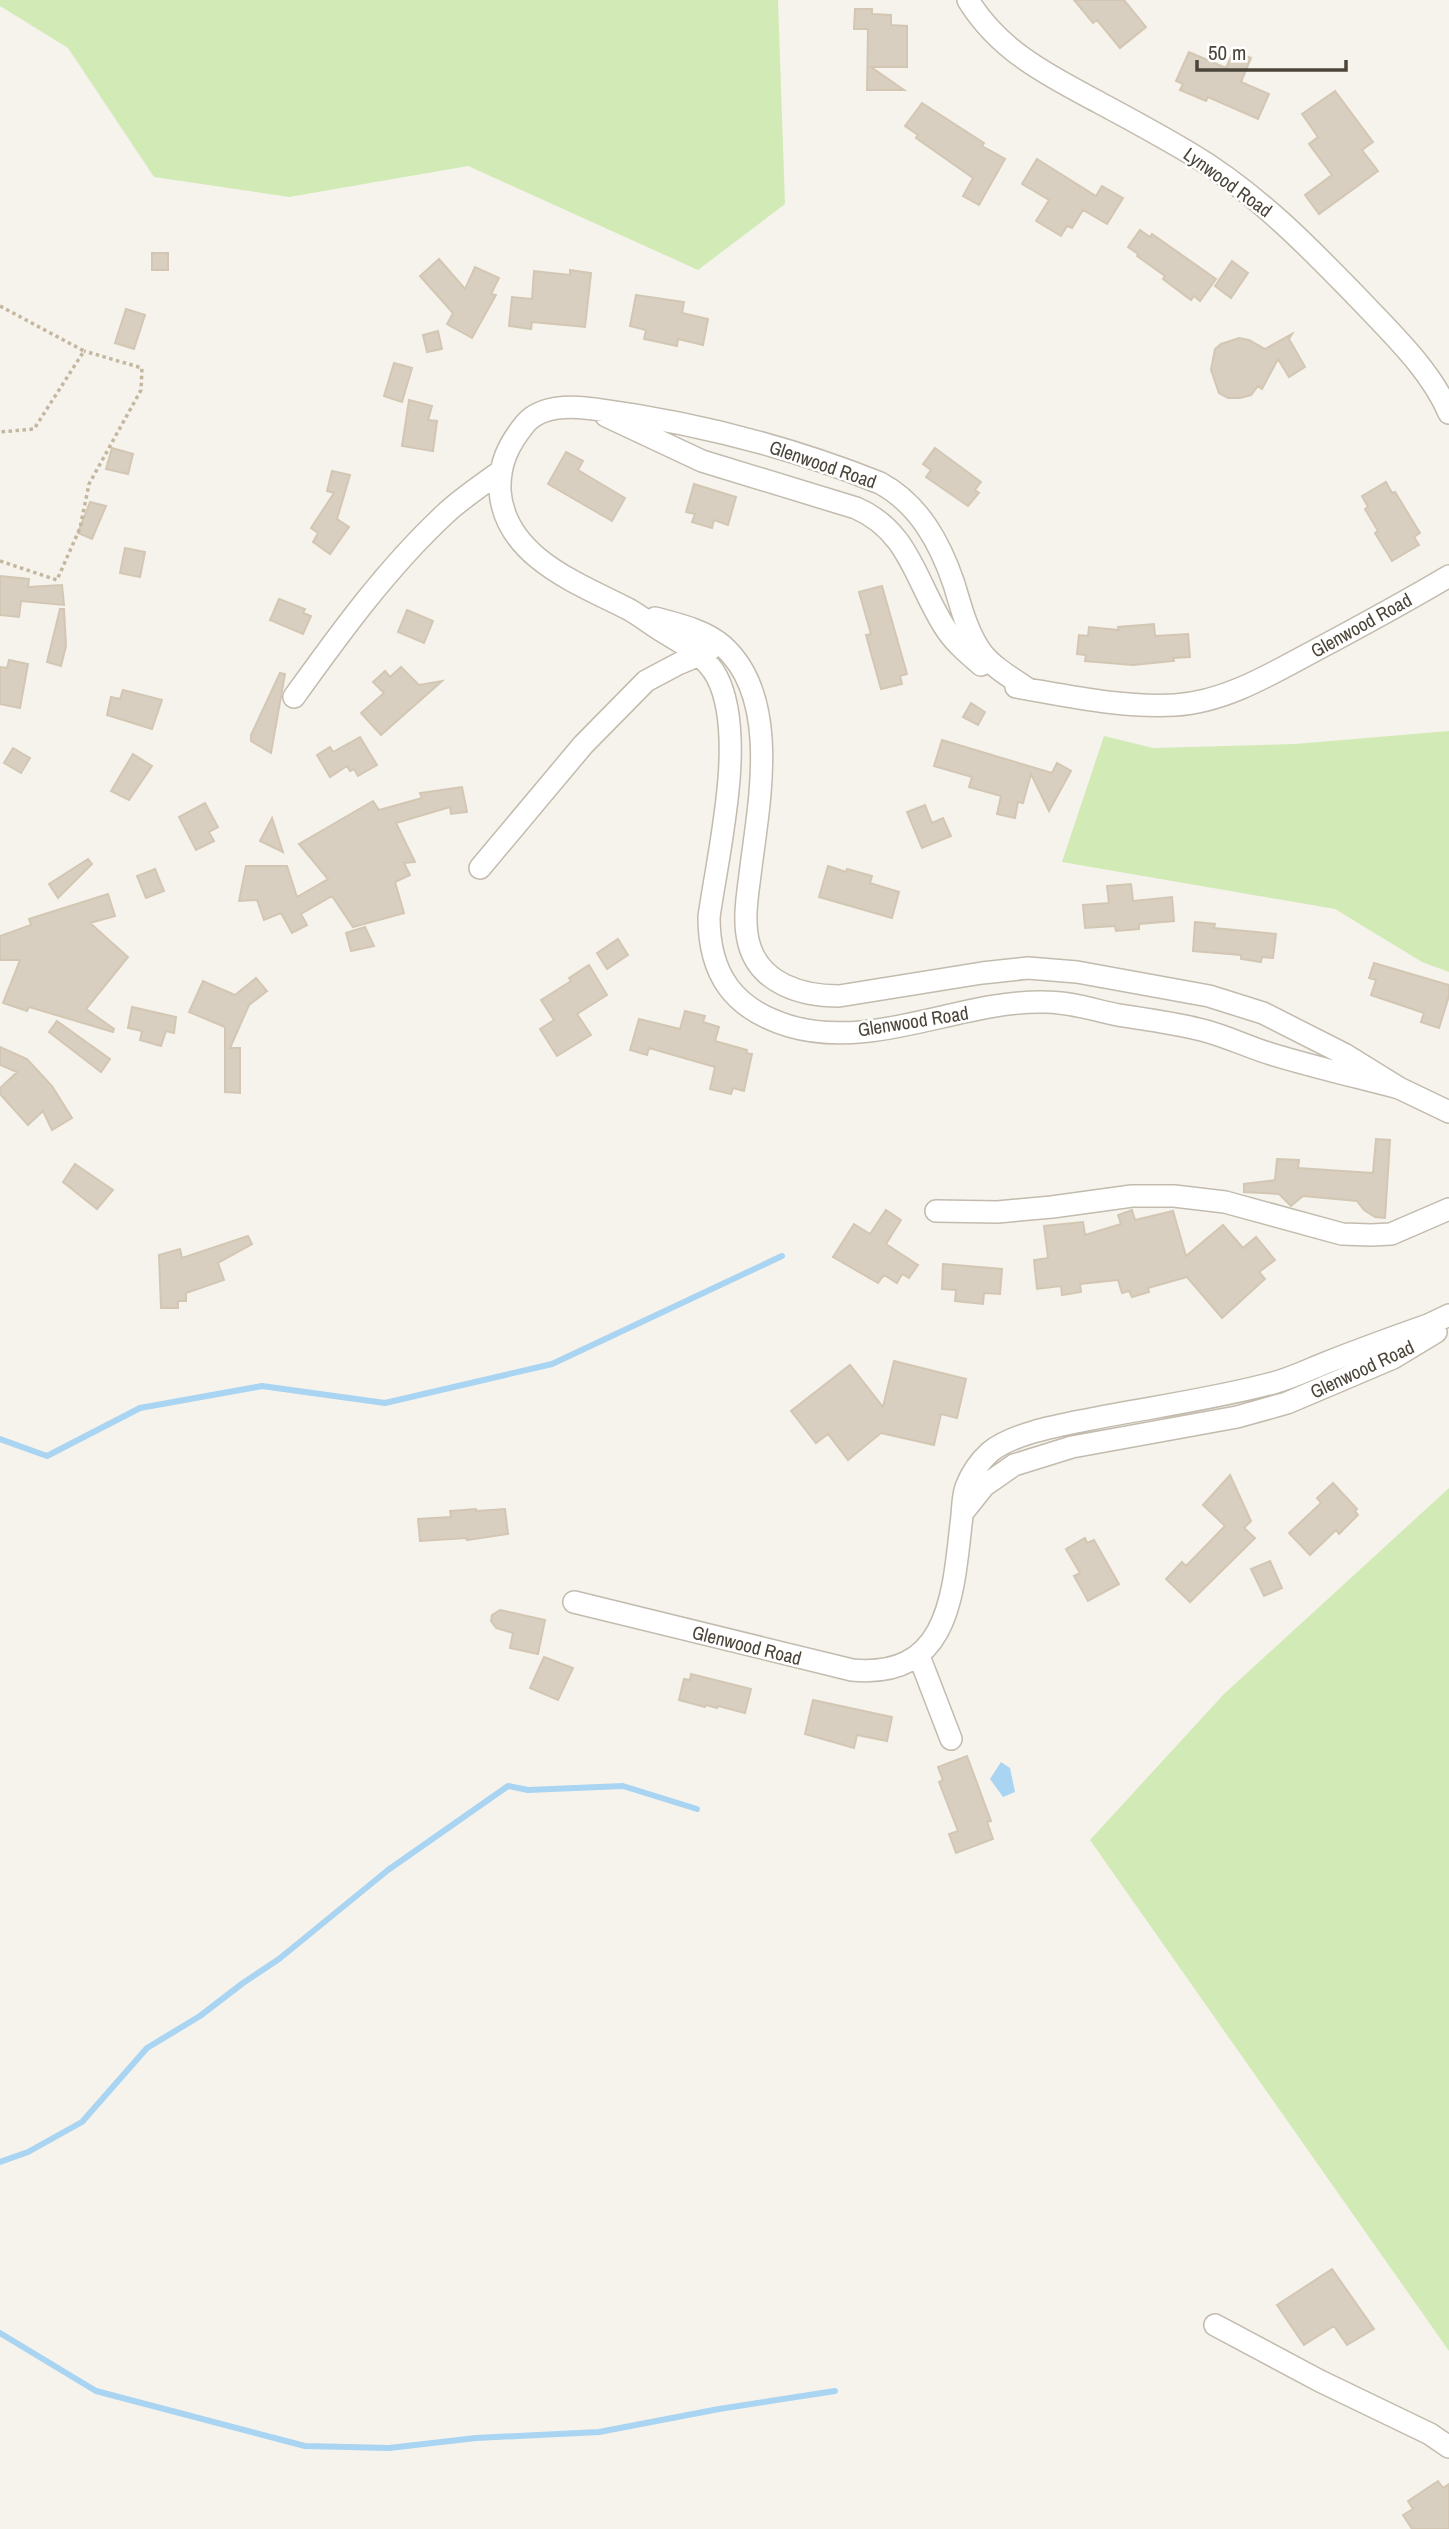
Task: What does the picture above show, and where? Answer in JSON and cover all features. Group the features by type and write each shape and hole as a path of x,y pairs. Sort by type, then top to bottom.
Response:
{"street":[{"name":"Lynwood Road","path":"968,0 993,33 1022,59 1191,153 1255,198 1303,242 1391,332 1425,372 1449,412"},
{"name":"Glenwood Road","path":"1028,689 995,666 981,651 968,627 936,540 914,509 892,490 844,470 713,429 592,408 558,408 532,418 509,446 501,471 501,503 504,513 528,549 565,577 632,612 699,655 718,679 727,712 728,786 709,917 709,939 719,973 728,989 759,1013 805,1030 843,1032 873,1030 1010,1004 1048,1002 1200,1029 1269,1054 1399,1088"},
{"name":"Glenwood Road","path":"592,408 702,461 856,508 876,517 897,539 942,624 957,643 1003,683 1028,689 1096,701 1150,705 1176,705 1206,700 1265,677 1449,576"},
{"path":"294,697 337,636 410,550 447,513 501,471"},
{"name":"Glenwood Road","path":"632,612 688,628 722,645 746,678 761,732 762,770 746,916 748,941 752,954 776,980 799,992 839,996 1028,968 1077,972 1209,996 1252,1009 1344,1054 1399,1088 1449,1112"},
{"path":"480,868 583,745 646,681 722,645"},
{"path":"936,1211 997,1212 1132,1196 1174,1196 1225,1202 1342,1234 1371,1235 1391,1234 1449,1209"},
{"name":"Glenwood Road","path":"574,1602 852,1670 897,1667 919,1656 936,1636 948,1608 957,1564 966,1488 976,1468 996,1448 1065,1425 1230,1394 1277,1381 1449,1315"},
{"name":"Glenwood Road","path":"963,1512 984,1486 1014,1465 1072,1447 1237,1417 1287,1403 1393,1358 1449,1325"},
{"path":"919,1656 951,1740"},
{"path":"1215,2325 1320,2381 1430,2434 1449,2447"}],"path":[{"path":"0,306 84,351 142,368 141,390 89,484 80,528 57,580 0,561"},
{"path":"0,432 34,429 84,351"}],"green space":[{"path":"0,0 778,0 785,204 698,270 468,166 289,197 154,177 68,48 0,6"},
{"path":"1449,731 1449,972 1422,962 1335,909 1062,862 1104,736 1153,748 1295,744"},
{"path":"1449,1488 1449,2351 1090,1840 1224,1694"}],"water":[{"path":"1001,1762 1010,1768 1015,1792 1003,1797 990,1779"}],"building":[{"path":"1074,0 1124,0 1146,27 1120,48 1097,20 1093,23"},
{"path":"855,9 872,9 872,14 891,15 891,25 907,26 907,67 871,67 904,90 867,90 868,29 854,29"},
{"path":"1234,50 1251,58 1241,82 1269,94 1258,119 1208,97 1206,101 1180,90 1183,84 1176,81 1189,52 1226,68"},
{"path":"1335,91 1373,142 1362,150 1378,171 1319,214 1305,195 1332,175 1309,144 1318,137 1302,114"},
{"path":"922,103 1005,159 979,205 963,196 973,178 916,138 918,135 905,126"},
{"path":"1037,159 1096,196 1102,186 1123,198 1107,224 1083,210 1072,228 1067,226 1061,236 1036,221 1049,200 1022,184"},
{"path":"1140,230 1150,237 1152,234 1216,279 1200,301 1194,296 1191,300 1163,279 1165,276 1128,247"},
{"path":"152,253 168,253 168,270 152,270"},
{"path":"439,259 465,289 475,267 499,278 491,294 496,295 472,338 447,324 453,313 420,276"},
{"path":"1232,261 1248,273 1231,298 1215,286"},
{"path":"570,270 591,273 585,327 532,322 531,329 509,326 512,297 532,299 534,271 570,275"},
{"path":"636,295 684,302 682,313 708,319 703,345 678,339 677,346 644,339 646,330 630,326"},
{"path":"126,309 145,315 134,349 115,343"},
{"path":"438,331 442,349 427,352 423,335"},
{"path":"1292,334 1289,339 1305,367 1289,377 1278,359 1262,389 1258,386 1251,395 1240,398 1228,398 1219,393 1211,370 1215,349 1221,344 1239,338 1265,349"},
{"path":"394,363 412,368 402,402 384,396"},
{"path":"409,400 432,406 428,420 437,421 433,451 402,446"},
{"path":"112,448 133,454 128,474 106,469"},
{"path":"935,448 981,482 975,490 979,493 968,506 926,477 931,470 923,464"},
{"path":"566,452 583,461 578,470 625,498 612,521 548,484"},
{"path":"332,471 350,475 337,519 349,527 330,554 313,542 318,533 311,528 334,493 327,491"},
{"path":"1386,482 1420,533 1414,537 1419,545 1392,561 1375,533 1378,531 1365,509 1368,507 1362,496"},
{"path":"694,484 736,497 728,525 714,520 712,528 692,522 695,514 686,512"},
{"path":"90,502 106,506 92,539 78,533"},
{"path":"125,548 145,552 140,577 120,573"},
{"path":"0,576 29,579 28,587 62,585 64,605 21,601 19,617 0,615"},
{"path":"882,586 907,674 900,676 902,684 881,689 866,635 871,634 859,592"},
{"path":"279,599 305,609 303,613 311,616 303,634 270,620"},
{"path":"60,609 64,609 66,646 61,666 47,662"},
{"path":"407,610 433,621 424,643 398,632"},
{"path":"1154,624 1155,636 1188,634 1190,657 1133,665 1085,661 1086,655 1077,654 1079,635 1088,636 1089,627 1119,630 1118,627"},
{"path":"9,660 28,664 20,708 0,704 0,667 7,668"},
{"path":"401,667 419,685 442,681 381,735 361,713 384,693 373,682 385,671 390,677"},
{"path":"280,673 285,674 271,753 251,741 251,735"},
{"path":"123,690 162,700 152,729 107,715 111,697 120,699"},
{"path":"971,703 985,712 978,725 963,717"},
{"path":"360,737 377,765 358,776 354,769 350,771 347,766 330,777 317,755 330,747 333,752"},
{"path":"942,740 1052,773 1057,763 1071,771 1049,811 1031,774 1023,803 1018,802 1015,818 997,814 1001,796 969,787 972,777 934,766"},
{"path":"13,748 30,758 21,773 4,763"},
{"path":"133,754 152,766 129,800 111,791"},
{"path":"462,787 467,812 451,814 450,807 396,823 415,862 404,863 410,875 395,882 404,913 353,927 332,896 301,914 307,925 292,933 281,913 264,920 257,900 239,901 246,866 287,866 297,897 328,879 299,844 373,801 379,810 422,798 420,793"},
{"path":"205,803 218,827 209,832 214,841 196,850 179,817"},
{"path":"925,805 932,823 943,818 951,836 922,848 907,812"},
{"path":"272,818 283,852 260,841"},
{"path":"88,859 92,864 58,898 49,884"},
{"path":"828,866 872,876 870,883 899,892 892,918 819,897"},
{"path":"155,869 164,891 146,898 137,876"},
{"path":"1131,884 1133,901 1172,897 1174,921 1139,924 1139,929 1116,931 1115,926 1085,928 1083,905 1109,903 1107,886"},
{"path":"108,894 115,916 90,923 128,957 86,1009 114,1029 113,1032 29,1007 27,1011 3,1003 20,960 0,960 0,936 31,925 29,919"},
{"path":"1195,922 1215,924 1214,928 1276,934 1273,958 1262,957 1261,962 1241,959 1241,955 1193,951"},
{"path":"365,927 374,946 351,951 346,933"},
{"path":"618,939 628,955 607,969 597,953"},
{"path":"1374,963 1449,985 1449,996 1439,1028 1421,1022 1424,1013 1371,995 1376,980 1369,978"},
{"path":"589,965 607,995 577,1014 591,1035 557,1056 540,1029 554,1020 541,1000 571,981 569,978"},
{"path":"256,978 267,991 249,1005 230,1048 240,1048 240,1093 225,1092 225,1027 189,1012 203,981 235,995"},
{"path":"132,1007 176,1017 174,1033 166,1031 161,1046 140,1040 142,1031 128,1028"},
{"path":"685,1011 705,1016 703,1022 719,1027 715,1041 747,1050 746,1053 752,1054 744,1091 733,1088 731,1094 710,1089 715,1067 649,1048 647,1055 630,1050 639,1019 680,1029"},
{"path":"57,1021 110,1059 101,1072 49,1032"},
{"path":"0,1047 27,1059 52,1086 72,1118 52,1130 43,1111 28,1125 0,1094 0,1088 17,1072 0,1065"},
{"path":"1376,1139 1390,1140 1385,1218 1375,1217 1357,1201 1303,1196 1291,1206 1279,1194 1244,1192 1244,1184 1275,1180 1277,1159 1299,1160 1298,1168 1373,1173"},
{"path":"75,1164 113,1190 97,1209 63,1182"},
{"path":"886,1210 901,1220 886,1244 918,1265 909,1278 902,1274 897,1283 884,1275 878,1283 833,1257 854,1224 870,1234"},
{"path":"1132,1210 1135,1220 1173,1211 1186,1256 1223,1225 1243,1248 1256,1237 1275,1260 1259,1272 1265,1279 1222,1318 1187,1277 1148,1288 1149,1292 1132,1297 1129,1291 1122,1293 1118,1280 1080,1284 1081,1292 1062,1295 1061,1286 1037,1289 1034,1260 1048,1258 1044,1226 1083,1222 1085,1235 1121,1224 1118,1215"},
{"path":"248,1236 252,1244 218,1263 224,1280 186,1293 186,1301 178,1301 178,1308 161,1308 159,1255 180,1249 182,1258"},
{"path":"943,1264 1002,1269 1000,1294 984,1293 983,1304 955,1301 956,1290 942,1289"},
{"path":"894,1361 966,1379 957,1418 941,1414 934,1445 881,1433 848,1460 828,1434 816,1443 791,1411 850,1365 883,1407"},
{"path":"1230,1475 1251,1521 1244,1528 1255,1538 1190,1602 1166,1579 1182,1562 1186,1566 1225,1526 1203,1505"},
{"path":"1333,1483 1357,1509 1355,1511 1358,1515 1339,1534 1336,1530 1310,1555 1289,1533 1321,1503 1317,1498"},
{"path":"505,1509 508,1534 467,1540 420,1541 418,1519 451,1517 450,1511"},
{"path":"1085,1538 1087,1543 1094,1540 1119,1584 1088,1601 1074,1576 1080,1573 1066,1549"},
{"path":"1270,1561 1282,1588 1264,1596 1251,1569"},
{"path":"500,1610 545,1620 538,1654 510,1648 513,1633 496,1628 491,1621 492,1615"},
{"path":"544,1657 573,1668 558,1700 530,1688"},
{"path":"691,1674 751,1689 745,1713 679,1700 684,1679 690,1680"},
{"path":"813,1700 892,1717 887,1741 857,1735 854,1748 805,1734"},
{"path":"967,1756 991,1821 987,1822 993,1839 956,1853 949,1834 958,1831 939,1782 943,1780 938,1767"},
{"path":"1332,2269 1374,2329 1347,2345 1334,2326 1304,2345 1277,2305"},
{"path":"1438,2481 1443,2488 1449,2484 1449,2529 1412,2529 1403,2515 1413,2509 1408,2501"}],"waterway":[{"path":"0,1439 47,1456 140,1408 262,1386 385,1403 552,1364 782,1256"},
{"path":"0,2162 28,2152 82,2122 147,2048 200,2016 279,1959 388,1870 508,1786 528,1790 623,1786 697,1809"},
{"path":"0,2333 96,2391 305,2446 389,2448 476,2438 599,2432 719,2409 835,2391"}]}
